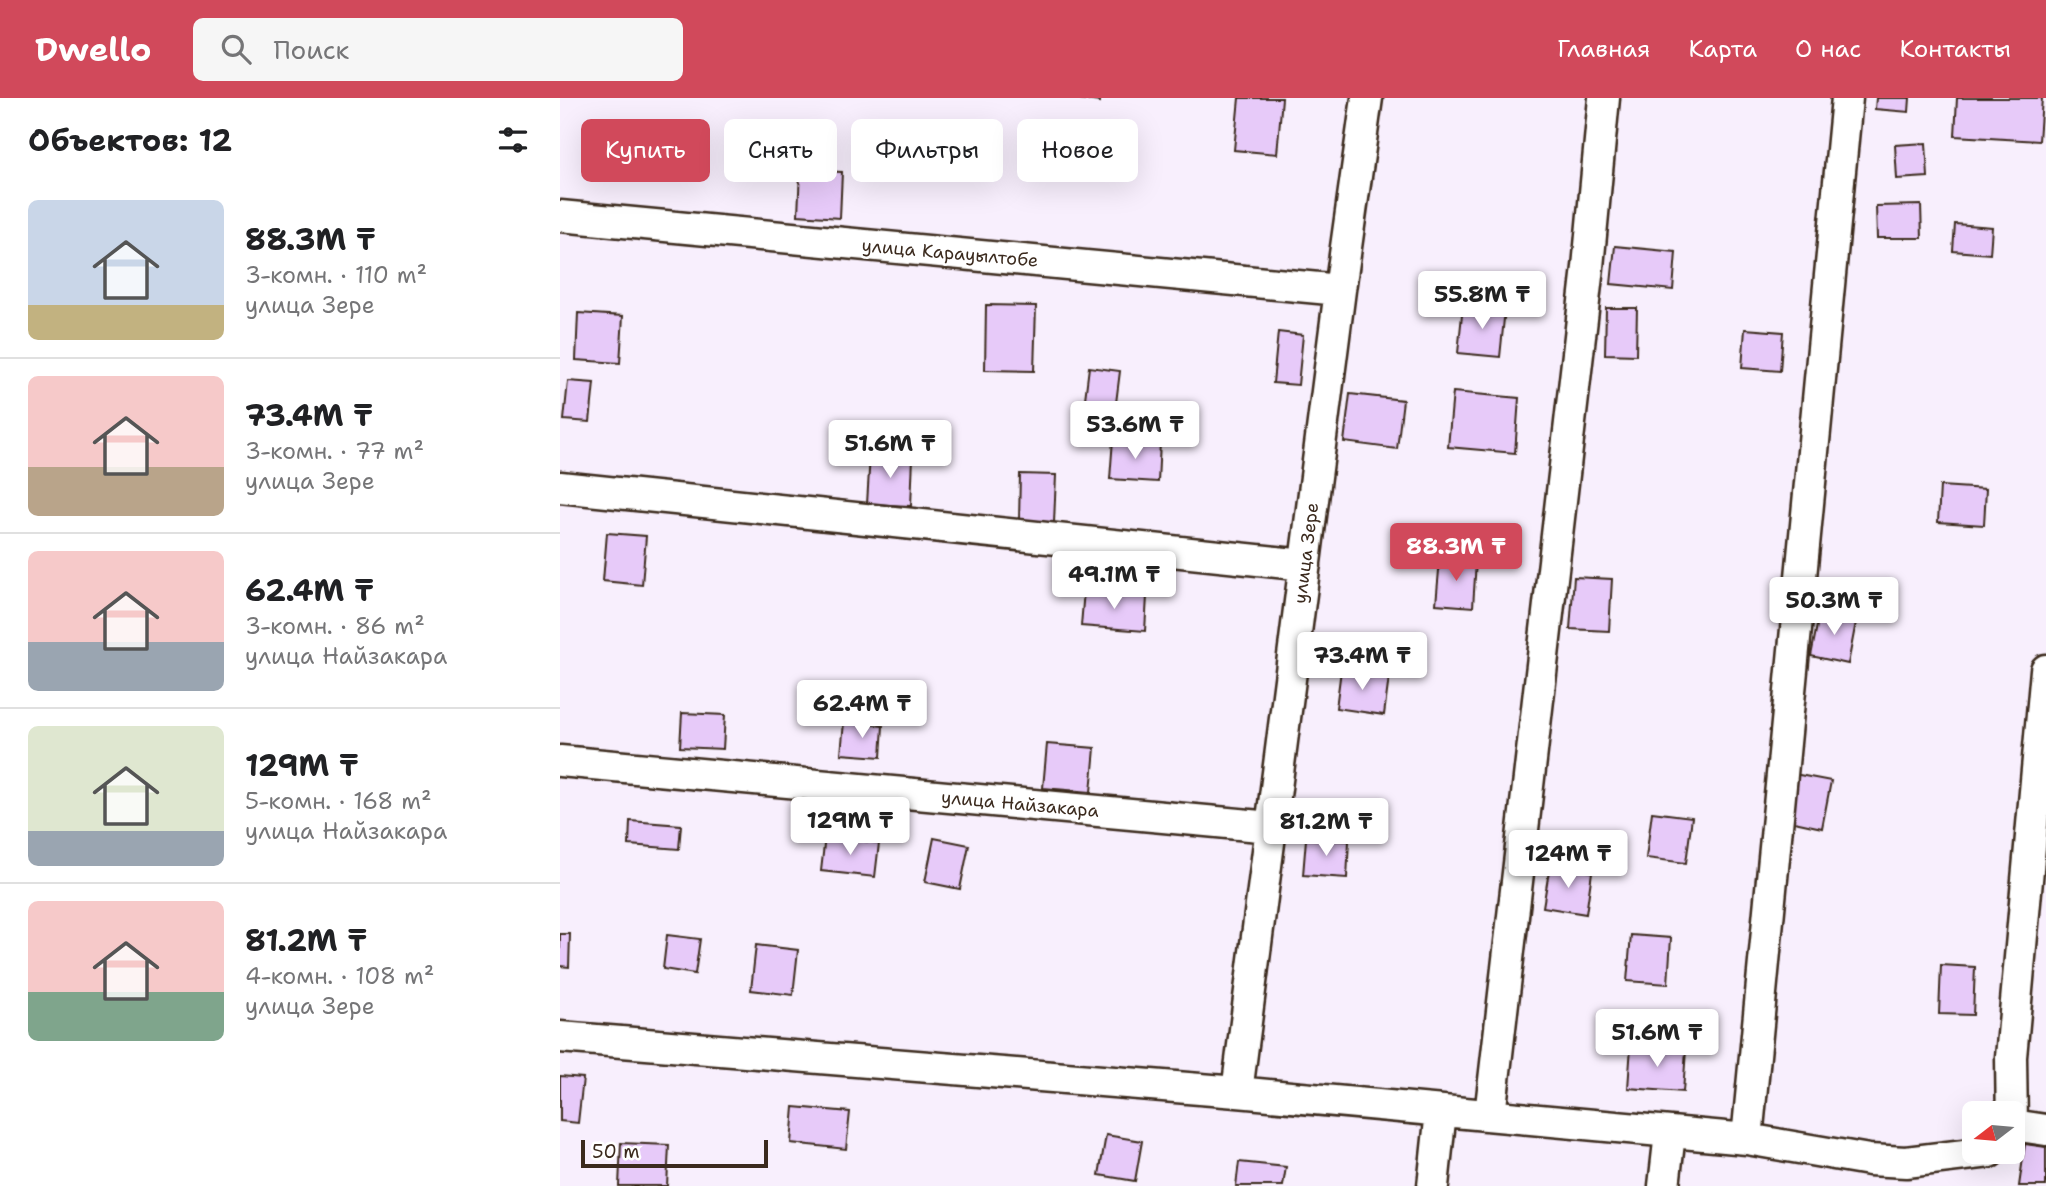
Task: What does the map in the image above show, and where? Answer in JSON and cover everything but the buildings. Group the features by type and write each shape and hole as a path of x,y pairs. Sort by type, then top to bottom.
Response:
{"street":[{"name":"улица Зере","path":"1237,1092 1367,98"},
{"path":"1490,1115 1588,267 1604,98"},
{"path":"1747,1139 1847,98"},
{"name":"улица Карауылтобе","path":"560,216 1340,290"},
{"path":"560,487 1305,565"},
{"path":"2012,1101 2011,1057 2046,670"},
{"name":"улица Найзакара","path":"560,761 1271,827"},
{"path":"560,1037 1237,1092 1747,1139 1869,1160 1905,1174 1962,1159"},
{"path":"1433,1186 1441,1111"},
{"path":"2025,1127 2046,1130"},
{"path":"1664,1186 1670,1133"}]}
